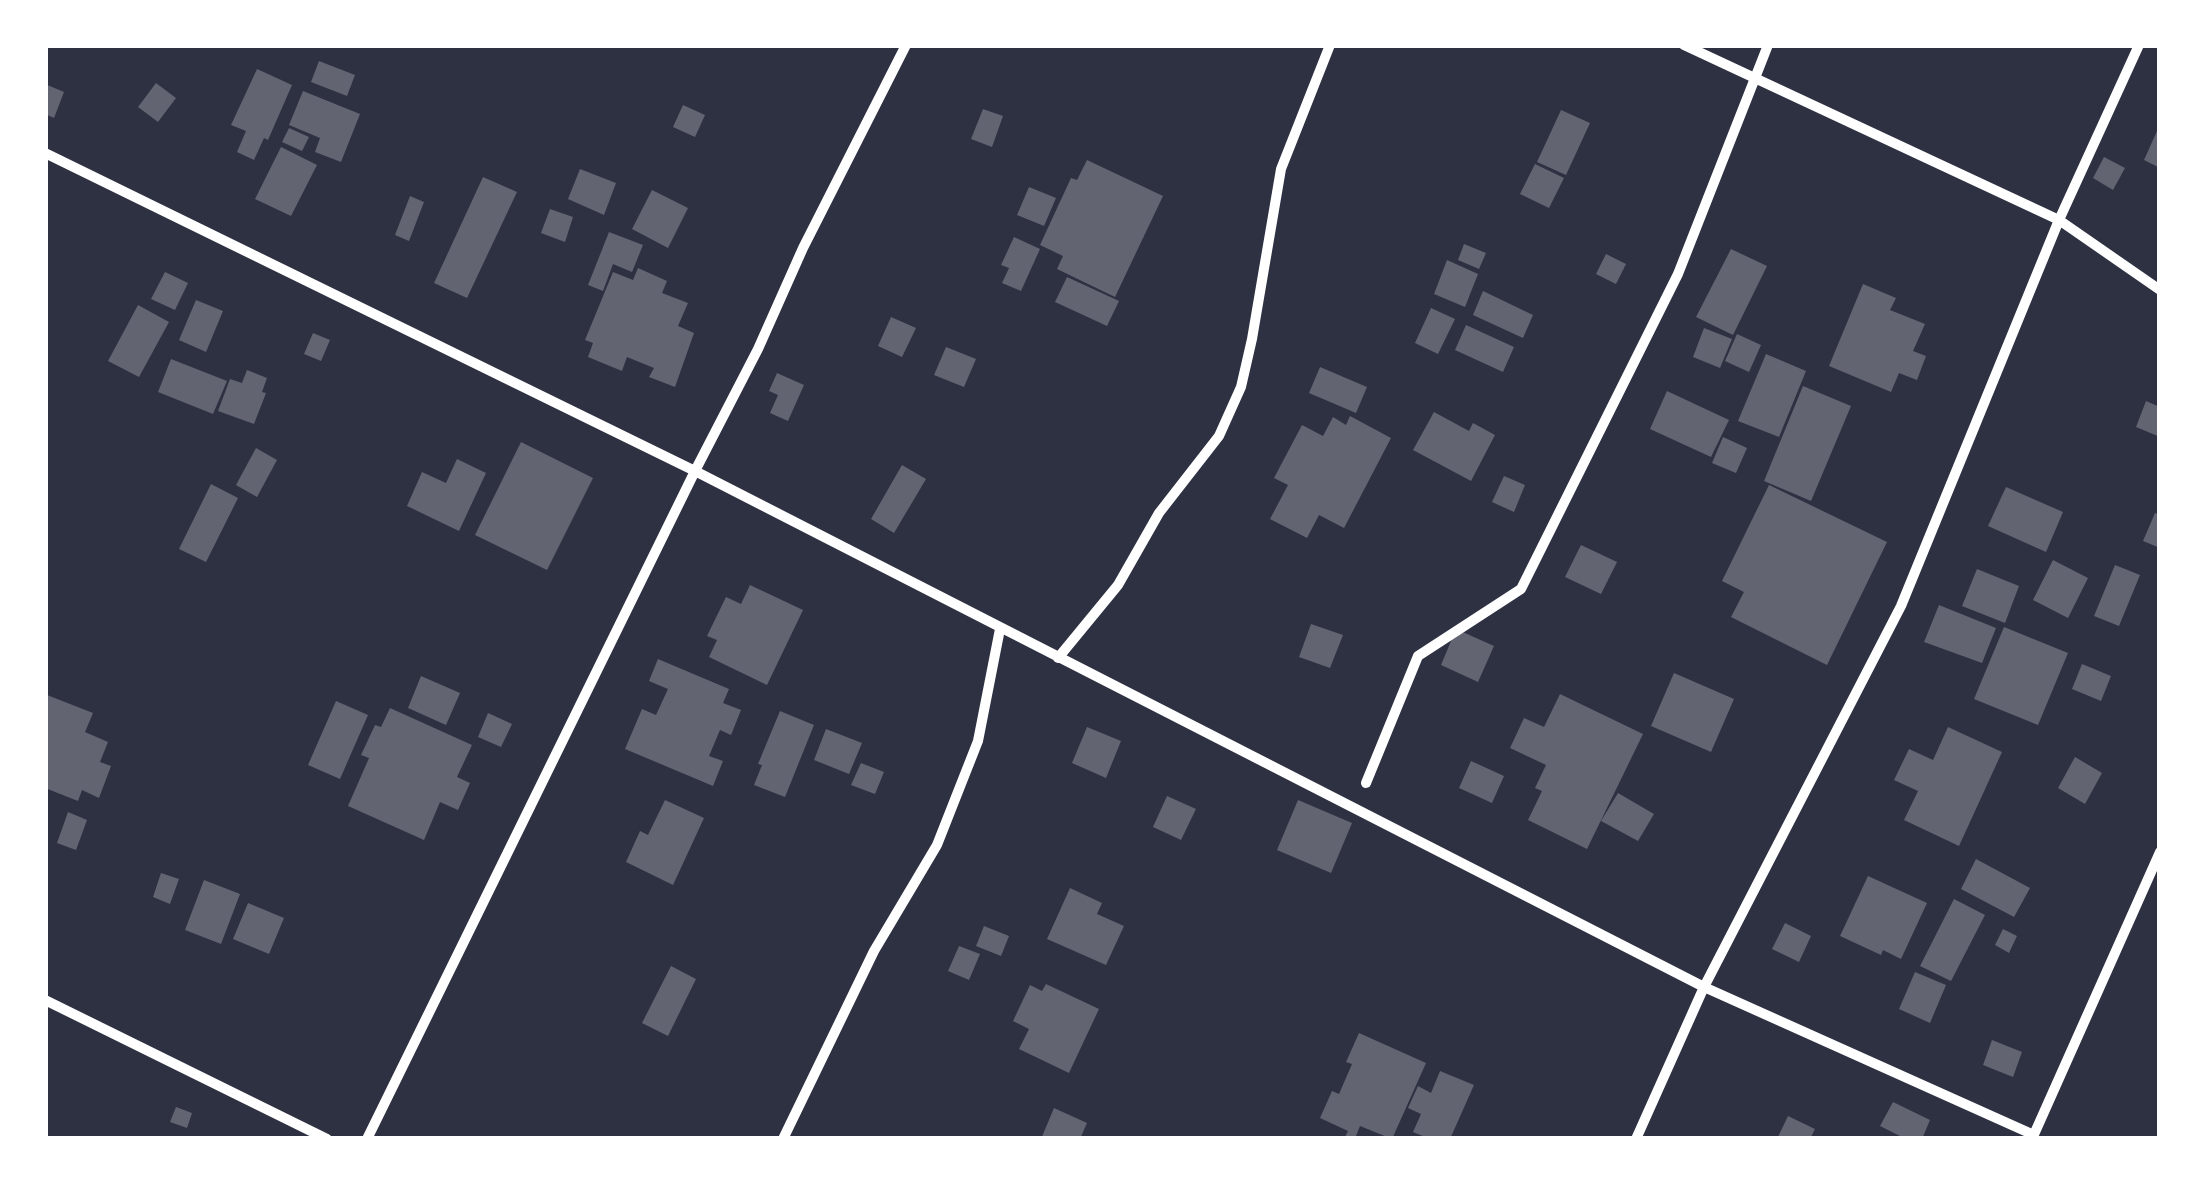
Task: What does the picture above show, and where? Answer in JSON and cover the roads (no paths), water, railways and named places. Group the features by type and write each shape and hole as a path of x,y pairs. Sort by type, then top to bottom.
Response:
{"street":[{"path":"367,1139 906,45"},
{"path":"1058,658 1118,585 1159,513 1219,436 1241,387 1280,169 1330,45"},
{"path":"1684,45 2058,220 2160,290"},
{"path":"1366,783 1418,656 1522,589 1678,274 1768,45"},
{"path":"1636,1139 1704,987 1901,606 2058,220 2139,45"},
{"path":"45,153 694,471 1704,987 2033,1137 2160,852"},
{"path":"783,1139 874,951 936,845 978,741 1000,628"},
{"path":"45,1000 327,1139"}]}
